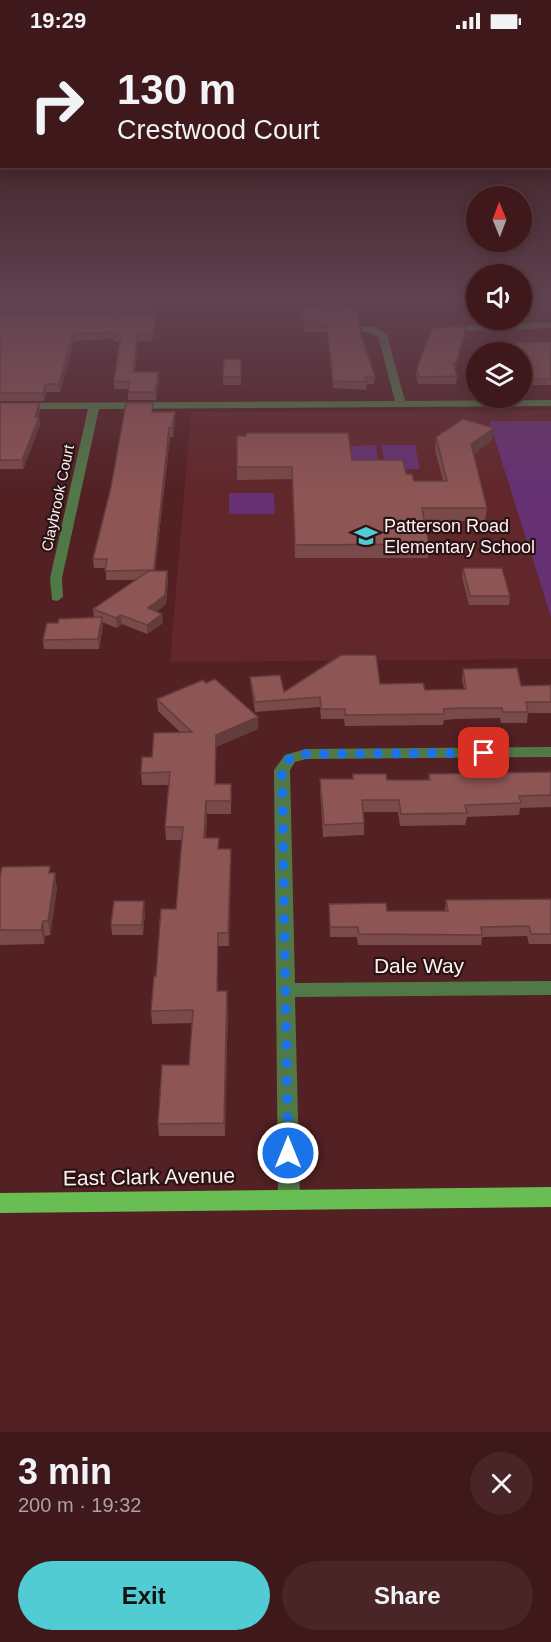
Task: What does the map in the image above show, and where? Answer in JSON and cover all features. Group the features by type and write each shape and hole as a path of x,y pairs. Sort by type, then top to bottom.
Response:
{"main road":[{"name":"East Clark Avenue","path":"0,1203 551,1197"}],"street":[{"path":"390,366 401,404"},
{"path":"0,406 551,403"},
{"name":"Claybrook Court","path":"57,597 56,578 94,406"},
{"path":"289,1199 282,770 290,758 306,754 551,752"},
{"name":"Dale Way","path":"287,990 551,988"}],"shaded area":[{"name":"Patterson Road Elementary School","path":"551,411 551,659 170,662 191,412"},
{"path":"489,421 551,421 551,617"},
{"path":"376,445 379,467 351,467 348,446"},
{"path":"381,445 415,445 420,469 386,469"},
{"path":"229,493 274,493 275,514 229,514"}],"building":[{"path":"0,366 64,366 59,384 46,384 43,393 0,393"},
{"path":"116,366 134,366 133,372 159,372 155,392 128,392 130,382 114,381"},
{"path":"224,366 241,366 241,377 223,377"},
{"path":"331,366 371,366 375,377 365,377 367,382 333,381"},
{"path":"418,366 454,366 457,376 419,377"},
{"path":"532,366 551,366 551,379 532,379"},
{"path":"0,403 39,403 35,417 39,417 22,460 0,460"},
{"path":"126,403 153,403 152,412 175,412 172,428 169,428 154,570 105,571 107,559 93,559 111,487"},
{"path":"463,419 494,428 471,444 487,508 422,508 429,544 295,545 292,467 237,467 237,436 246,436 246,433 348,433 352,460 403,460 406,474 412,474 414,481 447,481 436,437"},
{"path":"463,568 502,568 510,596 470,596"},
{"path":"149,571 167,571 165,595 148,608 162,614 147,625 121,615 116,618 93,609"},
{"path":"102,617 98,639 43,640 47,623 58,623 59,619"},
{"path":"341,655 376,655 380,684 423,683 425,690 466,689 463,669 517,668 521,686 551,685 551,702 526,702 528,712 503,712 502,708 458,708 444,709 444,714 345,715 345,709 321,709 320,697 255,702 250,677 280,675 284,692"},
{"path":"215,679 258,717 216,735 215,784 231,784 231,801 206,801 204,838 219,838 218,849 231,849 228,933 218,933 217,991 227,991 224,1123 158,1124 162,1065 189,1065 193,1010 151,1011 161,909 176,909 183,827 165,827 170,772 141,773 142,757 152,757 154,733 192,732 157,699 203,680 206,683"},
{"path":"551,772 551,795 519,796 521,803 465,805 467,813 401,814 399,800 362,800 364,823 324,825 320,779 353,779 353,774 386,774 387,780 430,780 429,774"},
{"path":"50,866 49,873 55,873 48,921 43,921 41,930 0,930 2,867"},
{"path":"551,899 551,934 531,934 529,926 481,927 482,935 359,934 358,927 330,927 329,904 386,903 387,911 448,911 446,900"},
{"path":"114,901 144,901 142,925 111,925"}],"place":[{"name":"Patterson Road Elementary School","path":"366,536"}],"route":[{"path":"288,1153 282,770 290,758 306,754 484,753"}]}
